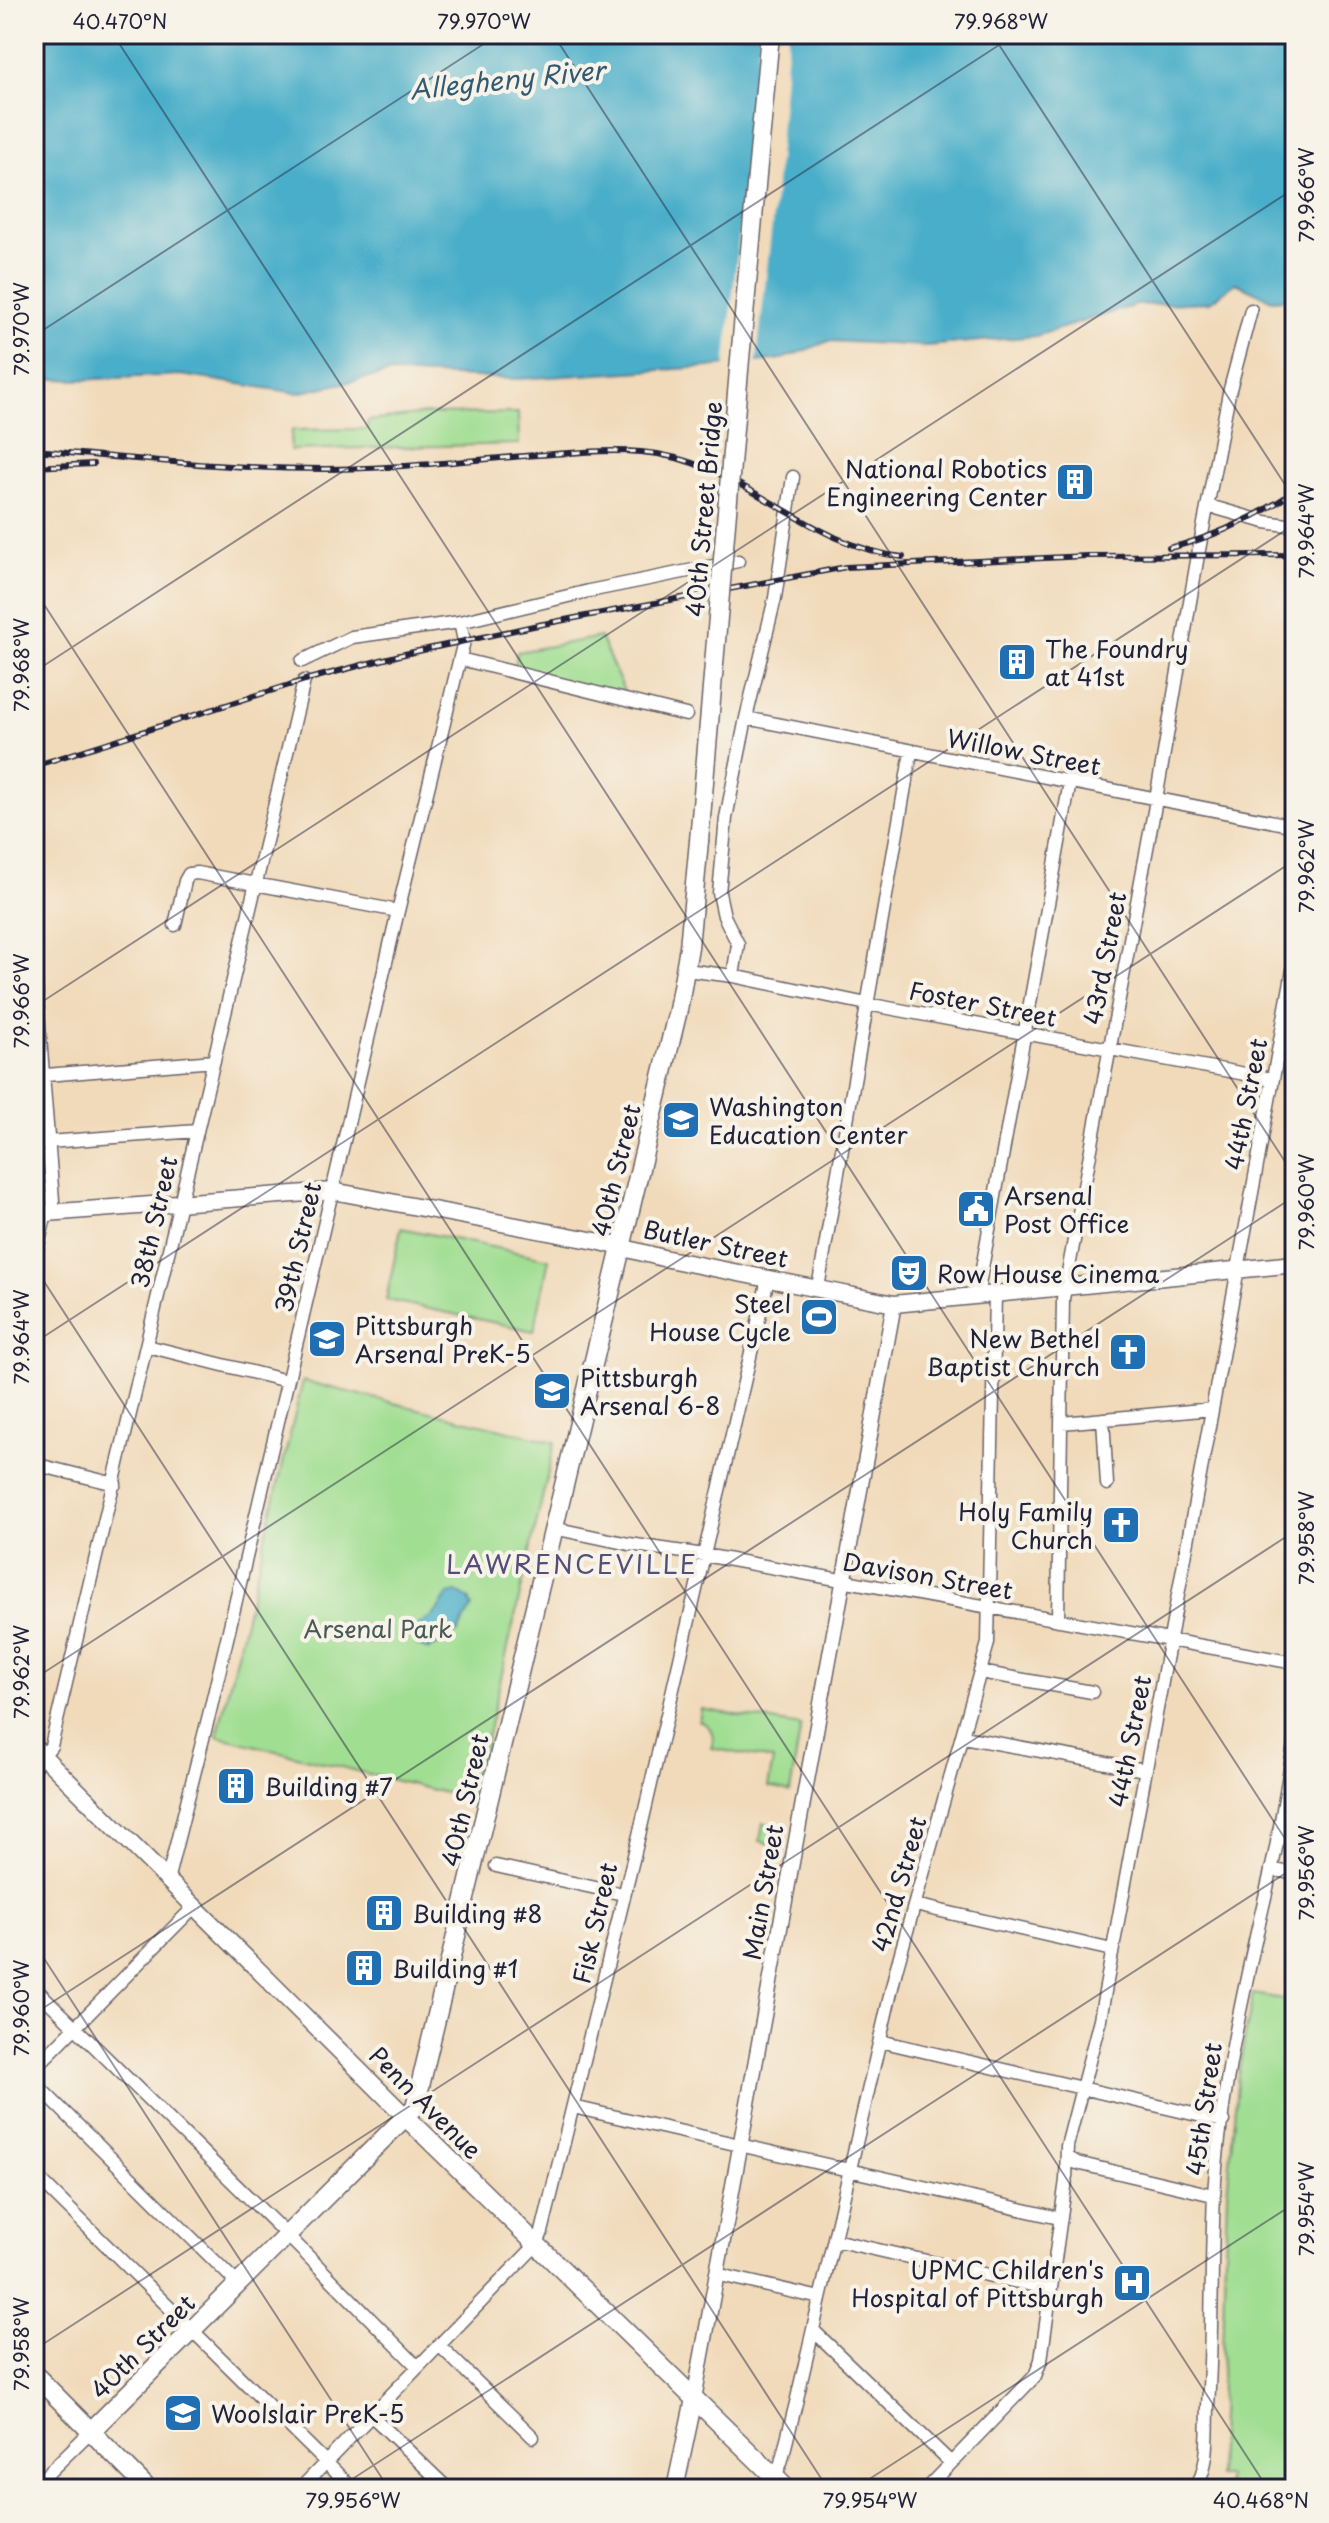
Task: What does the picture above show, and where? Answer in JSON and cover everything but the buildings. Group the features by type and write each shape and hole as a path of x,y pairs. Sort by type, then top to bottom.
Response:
{"main road":[{"name":"40th Street Bridge","path":"684,979 699,841 770,34"},
{"name":"40th Street","path":"92,2430 415,2107 684,979"},
{"name":"Butler Street","path":"45,1214 333,1191 894,1304 1295,1264"},
{"name":"Penn Avenue","path":"37,1757 781,2483"},
{"path":"34,2374 148,2489"},
{"name":"Main Street","path":"675,2489 694,2399"}],"street":[{"name":"43rd Street","path":"1058,1620 1062,1305 1229,393 1251,310"},
{"path":"733,976 738,944 724,916 719,893 726,818 775,598 793,477"},
{"path":"1209,506 1265,522 1295,526"},
{"path":"302,661 352,637 460,622 589,591 738,561"},
{"name":"39th Street","path":"167,1881 460,659 464,641 460,622"},
{"path":"460,659 686,715"},
{"name":"38th Street","path":"37,1757 51,1746 304,681"},
{"name":"Willow Street","path":"746,718 1295,826"},
{"path":"818,1288 911,752"},
{"path":"977,1296 1070,782"},
{"path":"175,925 185,881 189,874 197,873 398,911"},
{"name":"44th Street","path":"926,2489 1035,2376 1041,2360 1067,2157 1100,2019 1295,959"},
{"path":"34,961 38,1075 48,1142 45,1214 34,1262"},
{"name":"Foster Street","path":"684,979 733,976 1023,1034 1272,1079"},
{"path":"38,1075 214,1061"},
{"path":"34,1143 197,1131"},
{"name":"Fisk Street","path":"300,2489 537,2244 542,2232 768,1279"},
{"name":"42nd Street","path":"781,2483 781,2463 880,2041 988,1643 995,1294"},
{"name":"Main Street","path":"694,2399 894,1304"},
{"path":"147,1346 287,1381"},
{"path":"1062,1423 1212,1409"},
{"path":"1103,1419 1107,1484"},
{"path":"34,1464 115,1484"},
{"name":"Davison Street","path":"553,1528 1295,1663"},
{"path":"980,1672 1092,1692"},
{"path":"963,1737 1145,1770"},
{"name":"45th Street","path":"1195,2489 1202,2478 1206,2447 1213,2329 1213,2195 1246,1975 1271,1869 1295,1739"},
{"path":"496,1866 623,1894"},
{"path":"1271,1869 1295,1874"},
{"path":"915,1905 1112,1950"},
{"path":"34,2069 193,1908"},
{"path":"34,1987 418,2367"},
{"path":"880,2041 1223,2121"},
{"path":"34,2082 238,2284"},
{"path":"573,2107 1059,2218"},
{"path":"1067,2157 1077,2163 1213,2195"},
{"path":"34,2174 353,2489"},
{"path":"834,2240 1049,2289"},
{"path":"716,2274 820,2298"},
{"path":"813,2330 951,2463"},
{"path":"439,2345 533,2437"},
{"path":"371,2415 448,2489"},
{"name":"40th Street","path":"39,2482 92,2430"}],"green space":[{"path":"518,413 519,444 290,450 292,430 367,429 368,421 425,414"},
{"path":"600,637 624,691 615,694 515,669 517,652"},
{"path":"401,1228 549,1259 534,1331 386,1300"},
{"name":"Arsenal Park","path":"303,1381 555,1442 473,1800 217,1736"},
{"path":"701,1709 801,1726 790,1792 768,1787 773,1760 711,1748 711,1731 699,1721"},
{"path":"763,1823 783,1827 780,1846 760,1841"},
{"path":"1253,1994 1295,2001 1295,2489 1227,2489 1227,2477 1218,2477 1227,2194 1238,2074"}],"water":[{"name":"Allegheny River","path":"34,34 1295,34 1295,298 1272,300 1236,283 1210,302 1136,305 1036,336 926,346 829,341 782,359 708,367 517,379 391,373 297,393 181,375 74,380 34,378"},
{"path":"457,1592 469,1599 472,1607 458,1632 428,1650 417,1645 413,1637 418,1625 434,1615 449,1594"}],"pier":[{"path":"760,34 788,34 775,197 756,366 725,369"}],"railway":[{"path":"34,450 289,469 352,469 590,452 641,452 677,458 710,470 835,537 868,550 903,557"},
{"path":"34,467 93,464"},
{"path":"1169,548 1235,526 1295,491"},
{"path":"34,766 305,680 400,655 538,625 846,567 1087,556 1295,555"}],"place":[{"name":"National Robotics Engineering Center","path":"1075,482"},
{"name":"The Foundry at 41st","path":"1017,662"},
{"name":"Washington Education Center","path":"681,1120"},
{"name":"Arsenal Post Office","path":"976,1209"},
{"name":"Row House Cinema","path":"909,1273"},
{"name":"Steel House Cycle","path":"819,1317"},
{"name":"Pittsburgh Arsenal PreK-5","path":"327,1339"},
{"name":"New Bethel Baptist Church","path":"1128,1352"},
{"name":"Pittsburgh Arsenal 6-8","path":"552,1391"},
{"name":"Holy Family Church","path":"1121,1525"},
{"name":"Building #7","path":"236,1786"},
{"name":"Building #8","path":"384,1913"},
{"name":"Building #1","path":"364,1968"},
{"name":"UPMC Children's Hospital of Pittsburgh","path":"1132,2283"},
{"name":"Woolslair PreK-5","path":"183,2413"}],"district":[{"name":"LAWRENCEVILLE","path":"572,1563"}]}
